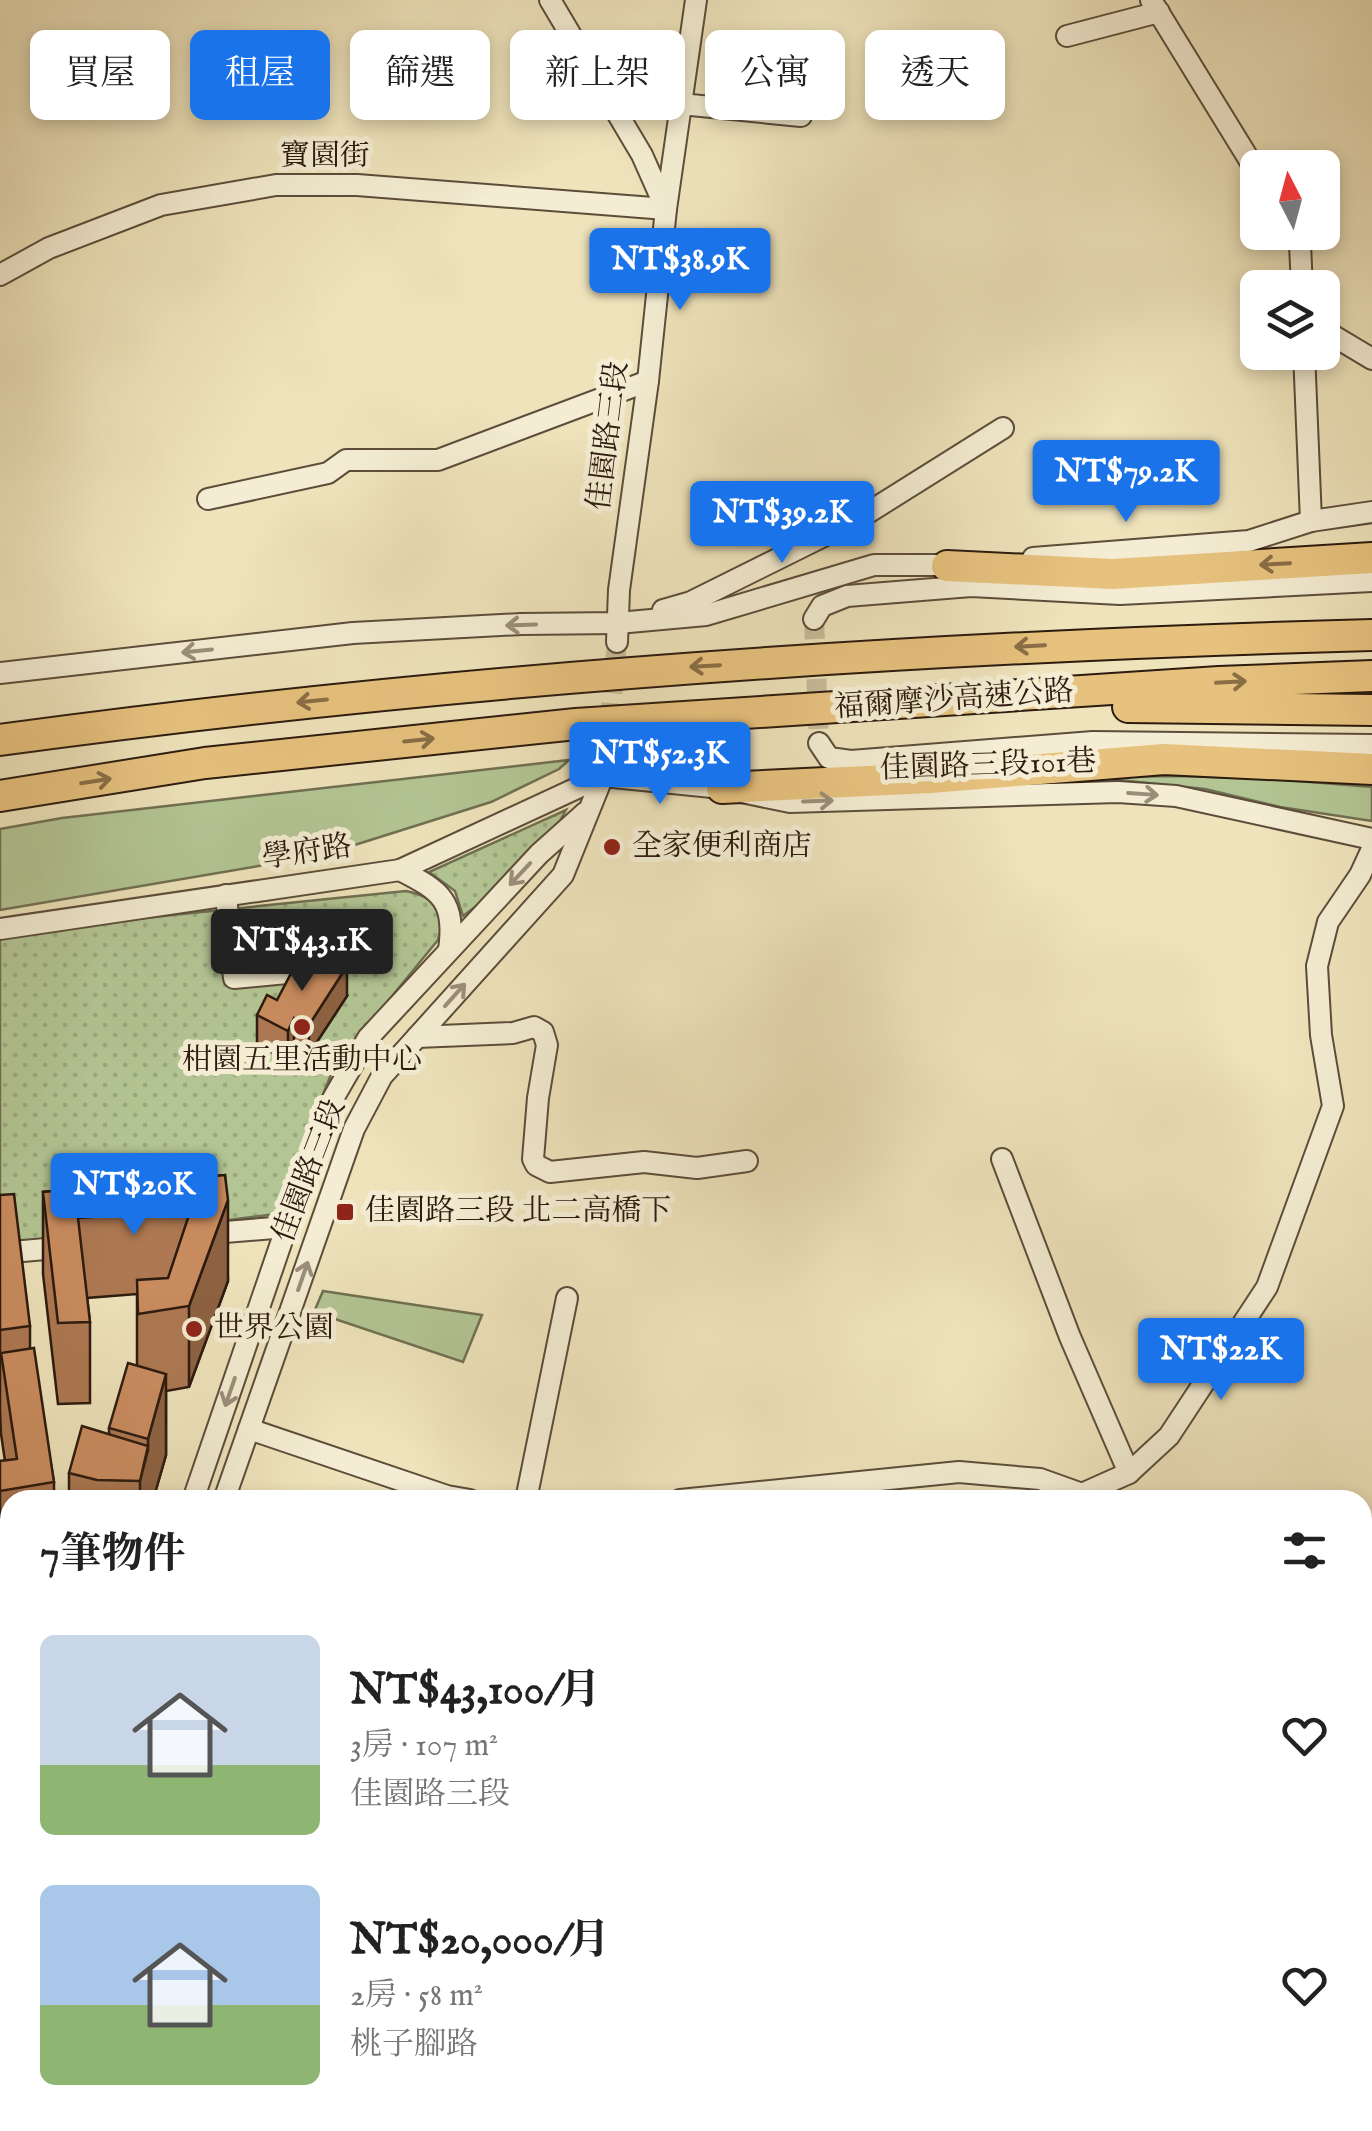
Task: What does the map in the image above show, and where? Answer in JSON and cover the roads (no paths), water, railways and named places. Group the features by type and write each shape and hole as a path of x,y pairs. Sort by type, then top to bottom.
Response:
{"highway":[{"path":"947,566 1113,574 1372,558"},
{"path":"1102,642 1372,625"},
{"name":"福爾摩沙高速公路","path":"0,740 205,712 646,670 1102,642 1372,635"},
{"name":"福爾摩沙高速公路","path":"0,796 205,763 576,724 1220,682 1372,676"},
{"path":"876,706 1372,710"},
{"path":"722,788 930,778 1164,759 1372,769"}],"street":[{"path":"550,0 642,154 666,209"},
{"name":"佳園路三段","path":"685,76 696,0"},
{"path":"1067,36 1155,6 1243,150"},
{"name":"佳園路三段","path":"618,633 619,590 679,120"},
{"name":"寶園街","path":"0,274 49,248 160,206 276,185 357,185 666,209"},
{"path":"1340,340 1372,359"},
{"path":"1305,370 1312,520"},
{"path":"208,499 328,473 346,460 438,460 648,381"},
{"path":"618,633 691,602 858,519 1003,428"},
{"path":"0,673 353,633 618,633 706,615 874,565 947,566 1249,540 1312,520 1372,512"},
{"path":"814,619 822,606 846,596 971,586 1120,594 1372,581"},
{"path":"819,742 828,758 851,761 1093,742 1372,744"},
{"name":"佳園路三段","path":"228,1490 354,1129 382,1076 562,875 604,776 607,753"},
{"name":"佳園路三段101巷","path":"604,776 722,788 790,802 1118,792 1176,796 1372,839"},
{"name":"學府路","path":"0,929 400,870 604,776"},
{"name":"佳園路三段","path":"196,1490 327,1110 368,1038 539,854 591,807"},
{"path":"1091,1490 1129,1473 1169,1436 1267,1287 1333,1106 1321,1035 1317,966 1328,922 1360,875 1372,849"},
{"path":"400,870 435,888 449,907 453,924 449,950"},
{"path":"226,895 234,978 328,969"},
{"path":"418,1037 513,1033 534,1027 543,1032 547,1044 533,1158 536,1165 550,1172 644,1162 697,1168 746,1161"},
{"path":"1002,1160 1070,1338 1129,1473"},
{"path":"172,1237 286,1226"},
{"path":"0,1253 95,1244"},
{"path":"528,1490 567,1298"},
{"path":"249,1429 430,1490"},
{"path":"780,1490 960,1472 1040,1479 1071,1490"}],"tunnel":[{"path":"814,619 819,743"},
{"path":"607,753 617,642"}],"place":[{"name":"全家便利商店","path":"612,847"},
{"name":"柑園五里活動中心","path":"302,1027"},
{"name":"佳園路三段 北二高橋下","path":"345,1212"},
{"name":"世界公園","path":"194,1329"}]}
